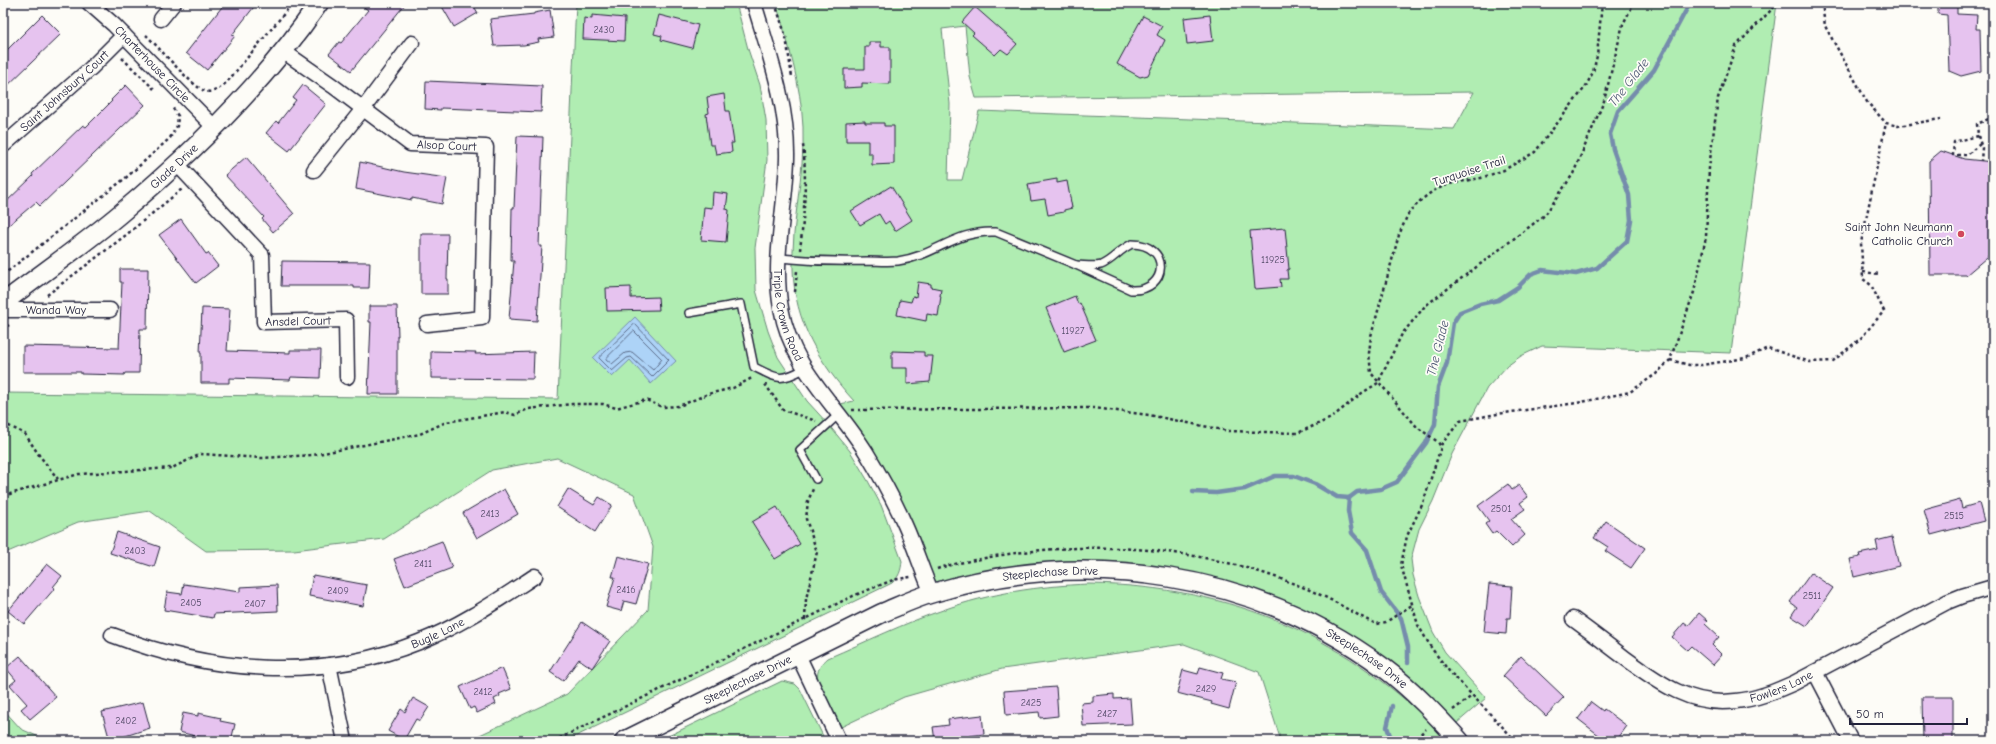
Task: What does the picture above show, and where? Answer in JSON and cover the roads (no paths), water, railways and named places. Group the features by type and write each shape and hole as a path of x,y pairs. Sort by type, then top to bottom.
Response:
{"street":[{"name":"Charterhouse Circle","path":"88,3 124,35 214,127"},
{"path":"160,19 174,3"},
{"name":"Glade Drive","path":"3,304 121,213 214,127 283,51 319,3"},
{"name":"Triple Crown Road","path":"754,3 777,80 785,121 787,158 778,284 781,308 787,333 804,369 865,450 886,485 906,526 932,593"},
{"name":"Saint Johnsbury Court","path":"4,145 124,35"},
{"path":"314,170 412,43"},
{"name":"Alsop Court","path":"283,51 363,108 410,144 486,147 482,318 427,324"},
{"name":"Ansdel Court","path":"176,163 262,255 264,322 346,320 347,377"},
{"name":"Wanda Way","path":"3,310 110,310"},
{"name":"Steeplechase Drive","path":"624,741 882,613 932,593 978,581 1018,574 1095,569 1142,572 1184,579 1227,589 1267,603 1307,620 1348,643 1398,679 1460,741"},
{"name":"Bugle Lane","path":"112,635 167,654 218,665 280,668 329,665 385,654 419,642 447,629 491,604 534,576"},
{"name":"Fowlers Lane","path":"1573,620 1672,690 1692,698 1713,702 1749,699 1783,688 1947,602 1993,587"},
{"path":"798,655 839,741"},
{"path":"329,665 345,741"},
{"path":"1815,672 1850,741"}],"lane":[{"path":"779,258 820,262 898,261 917,256 965,235 982,232 996,232 1076,265 1131,290 1140,291 1149,288 1157,281 1161,263 1158,254 1151,247 1142,244 1132,244 1124,247 1111,260 1100,266 1076,265"},
{"path":"689,313 741,304 754,367 778,379 794,375 804,369"},
{"path":"816,479 800,450 837,414"}],"water":[{"path":"635,317 676,361 651,384 630,360 612,377 593,358"}],"waterway":[{"name":"The Glade","path":"1349,498 1357,492 1381,489 1397,482 1426,443 1435,424 1438,387 1447,363 1453,323 1460,312 1480,304 1498,300 1518,287 1531,274 1542,270 1576,274 1597,268 1627,241 1631,220 1629,195 1613,149 1610,134 1618,111 1654,70 1690,3"},
{"path":"1193,492 1216,493 1245,489 1275,476 1294,476 1315,484 1337,497 1349,498"},
{"name":"The Glade","path":"1349,498 1348,511 1352,533 1367,550 1381,592 1401,618 1408,647 1408,663"},
{"name":"The Glade","path":"1392,706 1387,727 1392,741"}],"place":[{"name":"Saint John Neumann Catholic Church","path":"1961,234"}]}
